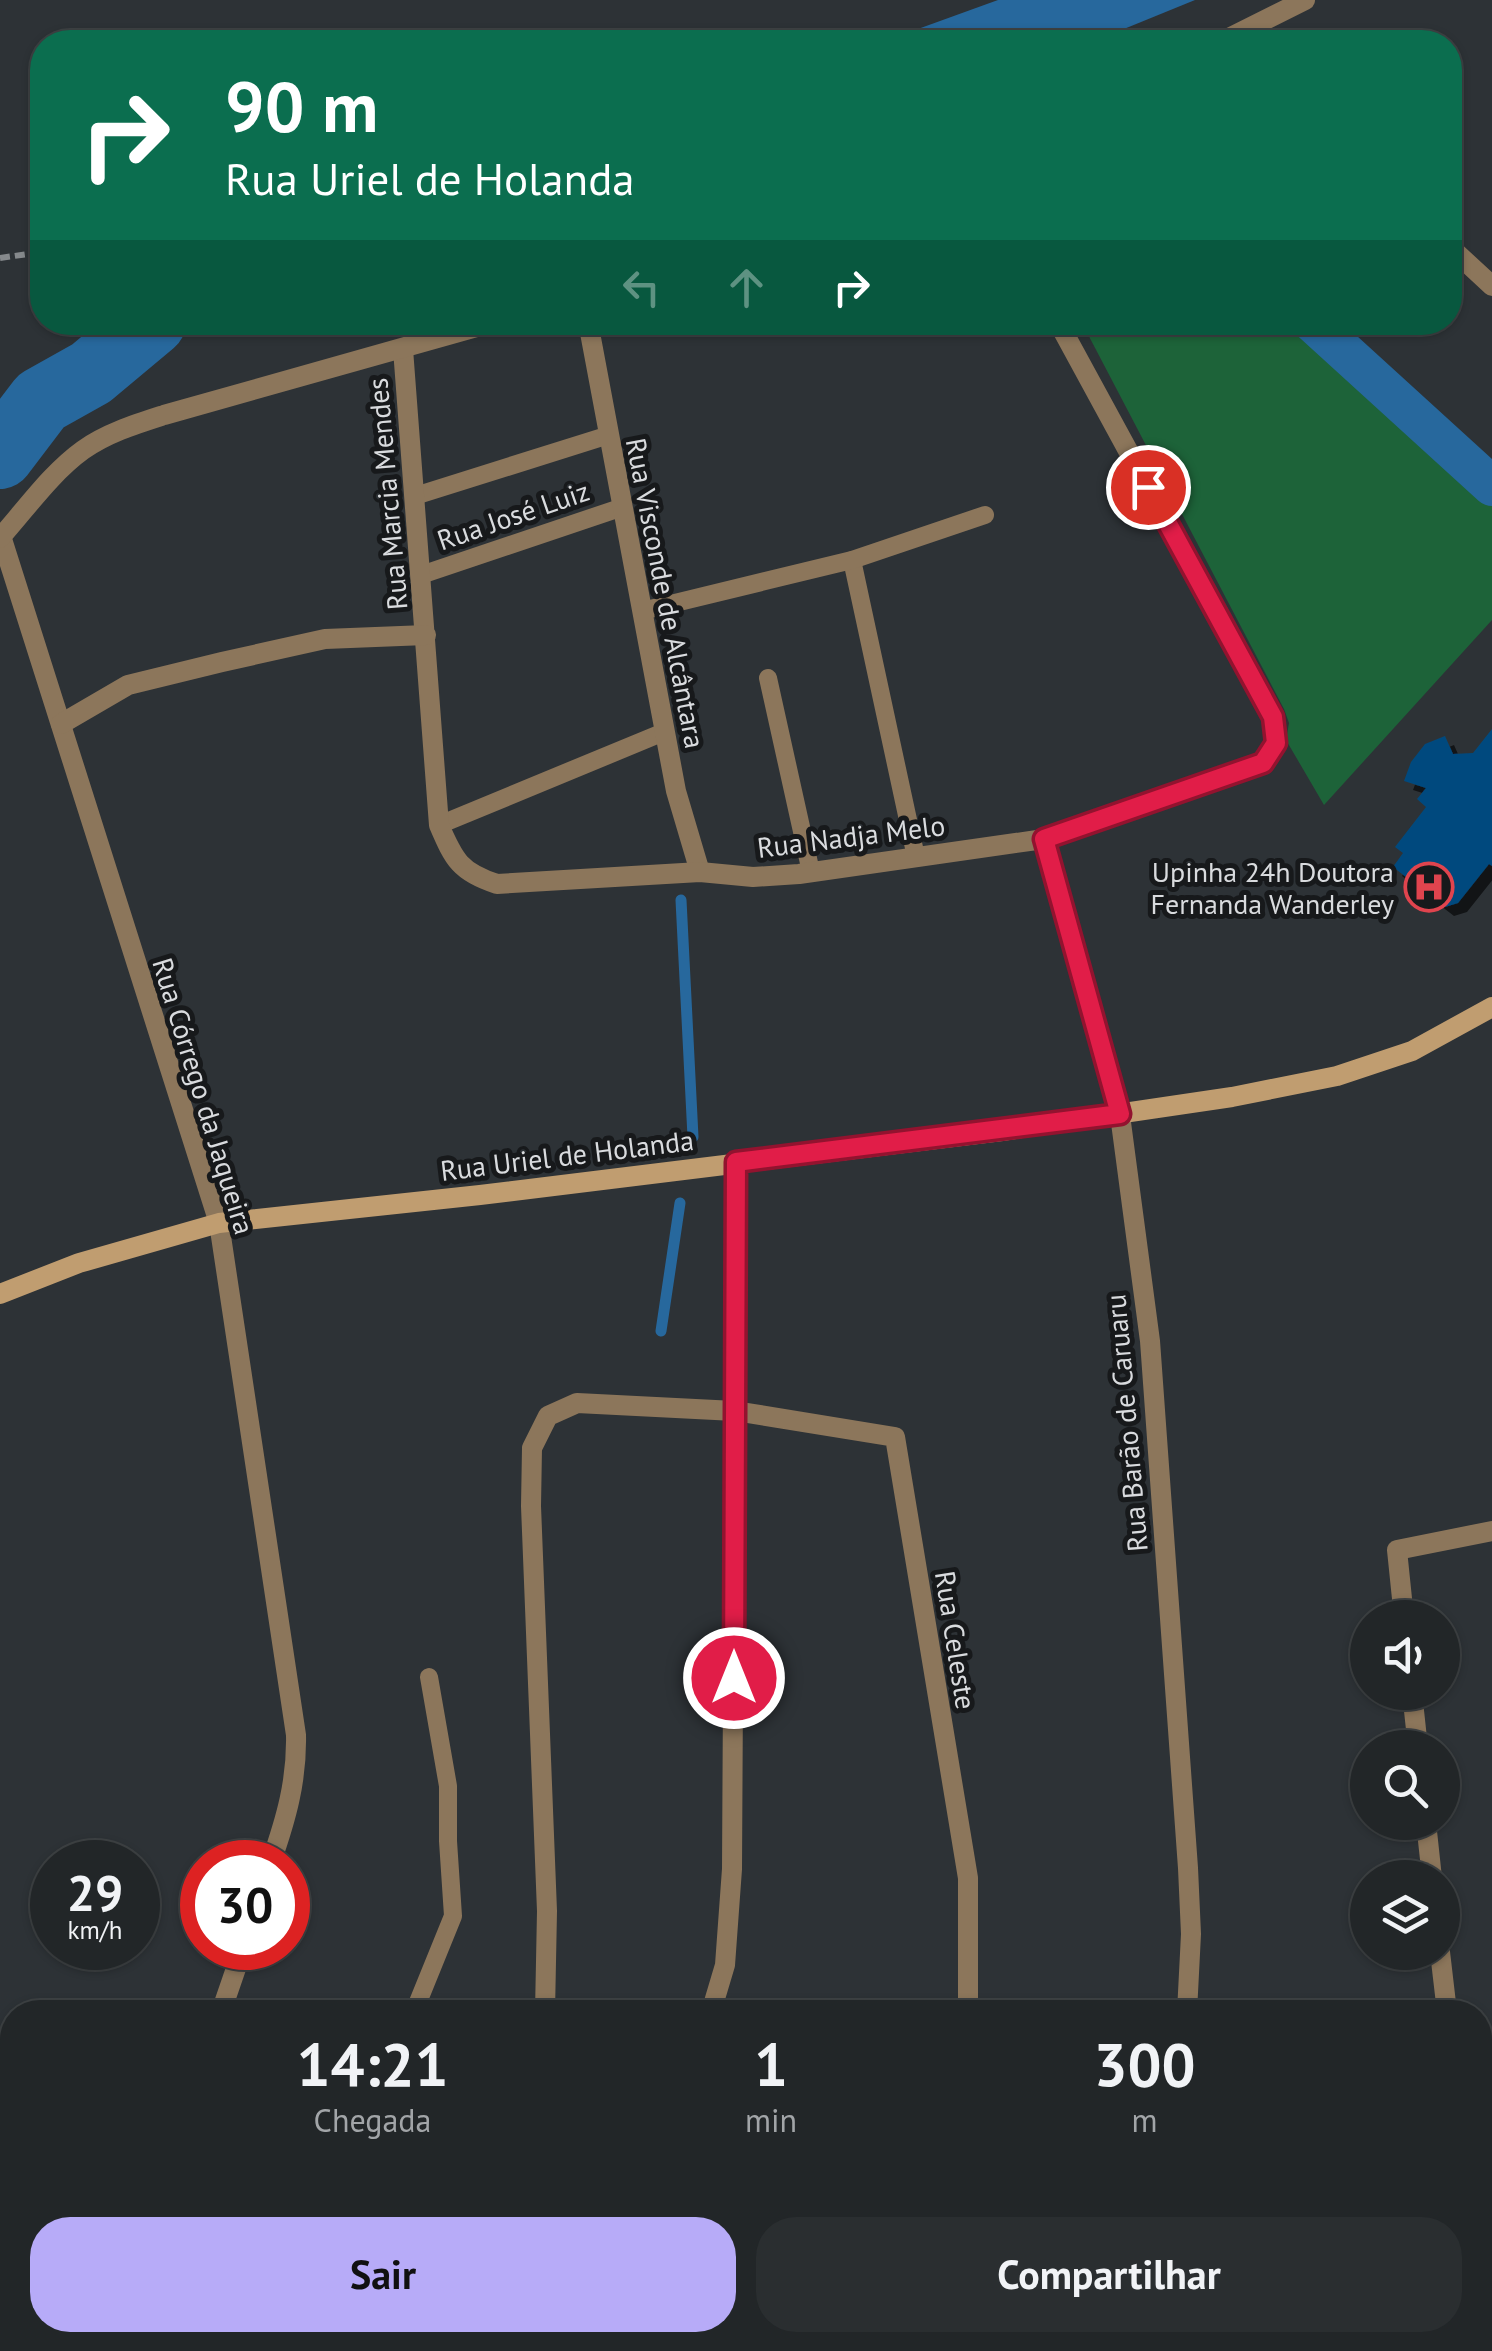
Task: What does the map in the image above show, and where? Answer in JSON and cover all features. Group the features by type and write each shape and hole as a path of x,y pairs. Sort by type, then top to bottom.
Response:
{"main road":[{"name":"Rua Uriel de Holanda","path":"0,1294 79,1263 219,1223 480,1196 1120,1114 1337,1076 1412,1051 1492,1007"}],"street":[{"path":"1247,30 1305,0"},
{"path":"1462,259 1492,286"},
{"path":"1,537 83,450 116,432 450,335"},
{"name":"Rua Visconde de Alcântara","path":"590,335 676,791 700,872"},
{"name":"Rua Nadja Melo","path":"439,825 448,847 469,875 497,884 700,872 753,877 1044,839 1263,763 1276,743 1273,717 1065,335"},
{"name":"Rua Marcia Mendes","path":"403,349 439,825"},
{"name":"Rua Córrego da Jaqueira","path":"1,537 219,1223 296,1735 291,1802 278,1840"},
{"name":"Rua Marcia Mendes","path":"60,724 128,686 222,662 324,639 426,635"},
{"name":"Rua Barão de Caruaru","path":"1044,839 1120,1114 1150,1341 1192,1934 1188,2000"},
{"path":"715,2000 725,1965 732,1870 736,1162"},
{"path":"545,2000 547,1911 532,1448 548,1416 577,1403 735,1411"},
{"name":"Rua Celeste","path":"735,1411 894,1437 968,1878 968,2000"},
{"path":"1402,1600 1397,1550 1492,1530"},
{"path":"225,2000 235,1970"},
{"path":"1442,1970 1446,2000"}],"lane":[{"path":"415,496 609,436"},
{"name":"Rua José Luiz","path":"421,575 623,507"},
{"path":"642,611 852,560 985,515"},
{"path":"852,560 916,857"},
{"path":"768,678 811,872"},
{"path":"439,825 664,732"},
{"path":"419,2000 454,1916 448,1786 429,1677"}],"path":[{"path":"0,258 30,254"}],"green space":[{"path":"1088,335 1341,335 1492,474 1492,620 1324,805 1286,740 1289,723"}],"water":[{"path":"998,0 1195,0 1121,30 915,30"}],"building":[{"path":"1492,729 1492,866 1489,864 1458,903 1445,907 1393,867 1403,853 1395,847 1426,807 1417,799 1426,788 1404,781 1411,762 1425,744 1445,736 1453,754 1473,753"}],"waterway":[{"path":"0,455 41,401 91,373 136,335"},
{"path":"1326,335 1492,486"},
{"path":"681,900 693,1137"},
{"path":"661,1331 680,1203"}],"place":[{"name":"Upinha 24h Doutora Fernanda Wanderley","path":"1429,887"}],"route":[{"path":"734,1678 736,1162 1120,1114 1044,839 1263,763 1276,743 1273,717 1148,487"}]}
